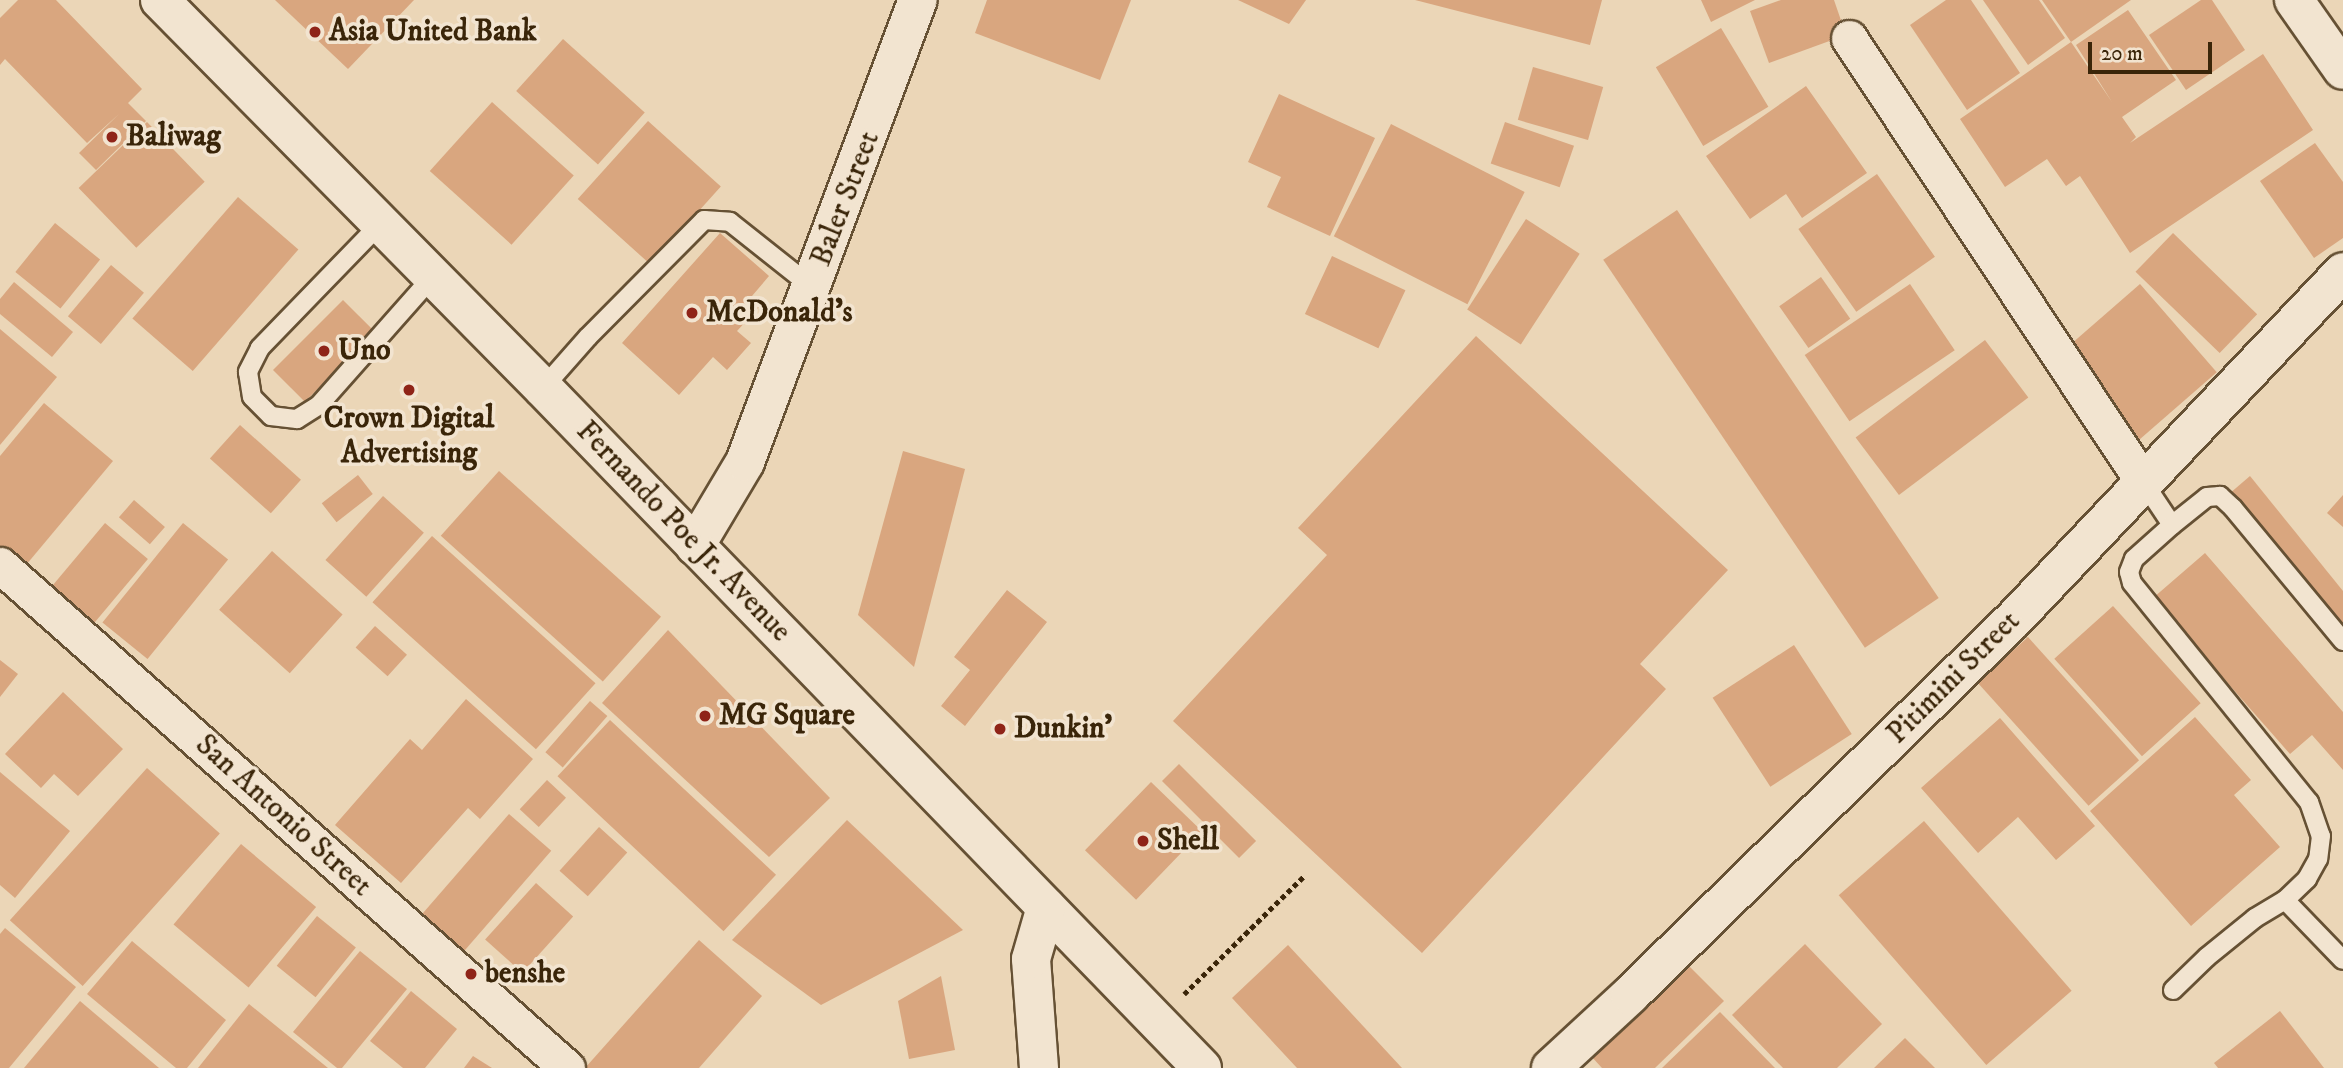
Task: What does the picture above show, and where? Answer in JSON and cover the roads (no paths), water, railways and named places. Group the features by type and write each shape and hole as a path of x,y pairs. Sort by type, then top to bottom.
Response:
{"street":[{"name":"Fernando Poe Jr. Avenue","path":"160,0 543,388 1202,1068"},
{"name":"Baler Street","path":"695,546 745,462 918,0"},
{"path":"2294,0 2343,71"},
{"path":"1849,38 2144,483"},
{"name":"Pitimini Street","path":"1551,1068 1892,741 2144,483 2343,272"},
{"name":"San Antonio Street","path":"0,565 566,1068"},
{"path":"1040,1068 1031,959 1046,907"}],"lane":[{"path":"543,388 588,337 704,220 730,222 812,287"},
{"path":"380,224 260,348 248,372 252,397 271,416 297,419 319,405 433,276"},
{"path":"2144,483 2172,525"},
{"path":"2174,990 2207,957 2255,918 2285,900 2307,879 2318,859 2321,836 2309,802 2132,583 2129,572 2134,559 2207,498 2220,496 2233,508 2343,642"},
{"path":"2285,900 2343,960"}],"place":[{"name":"Asia United Bank","path":"315,32"},
{"name":"Baliwag","path":"112,137"},
{"name":"McDonald's","path":"692,313"},
{"name":"Uno","path":"324,351"},
{"name":"Crown Digital Advertising","path":"409,390"},
{"name":"MG Square","path":"705,716"},
{"name":"Dunkin'","path":"1000,729"},
{"name":"Shell","path":"1143,841"},
{"name":"benshe","path":"471,974"}]}
